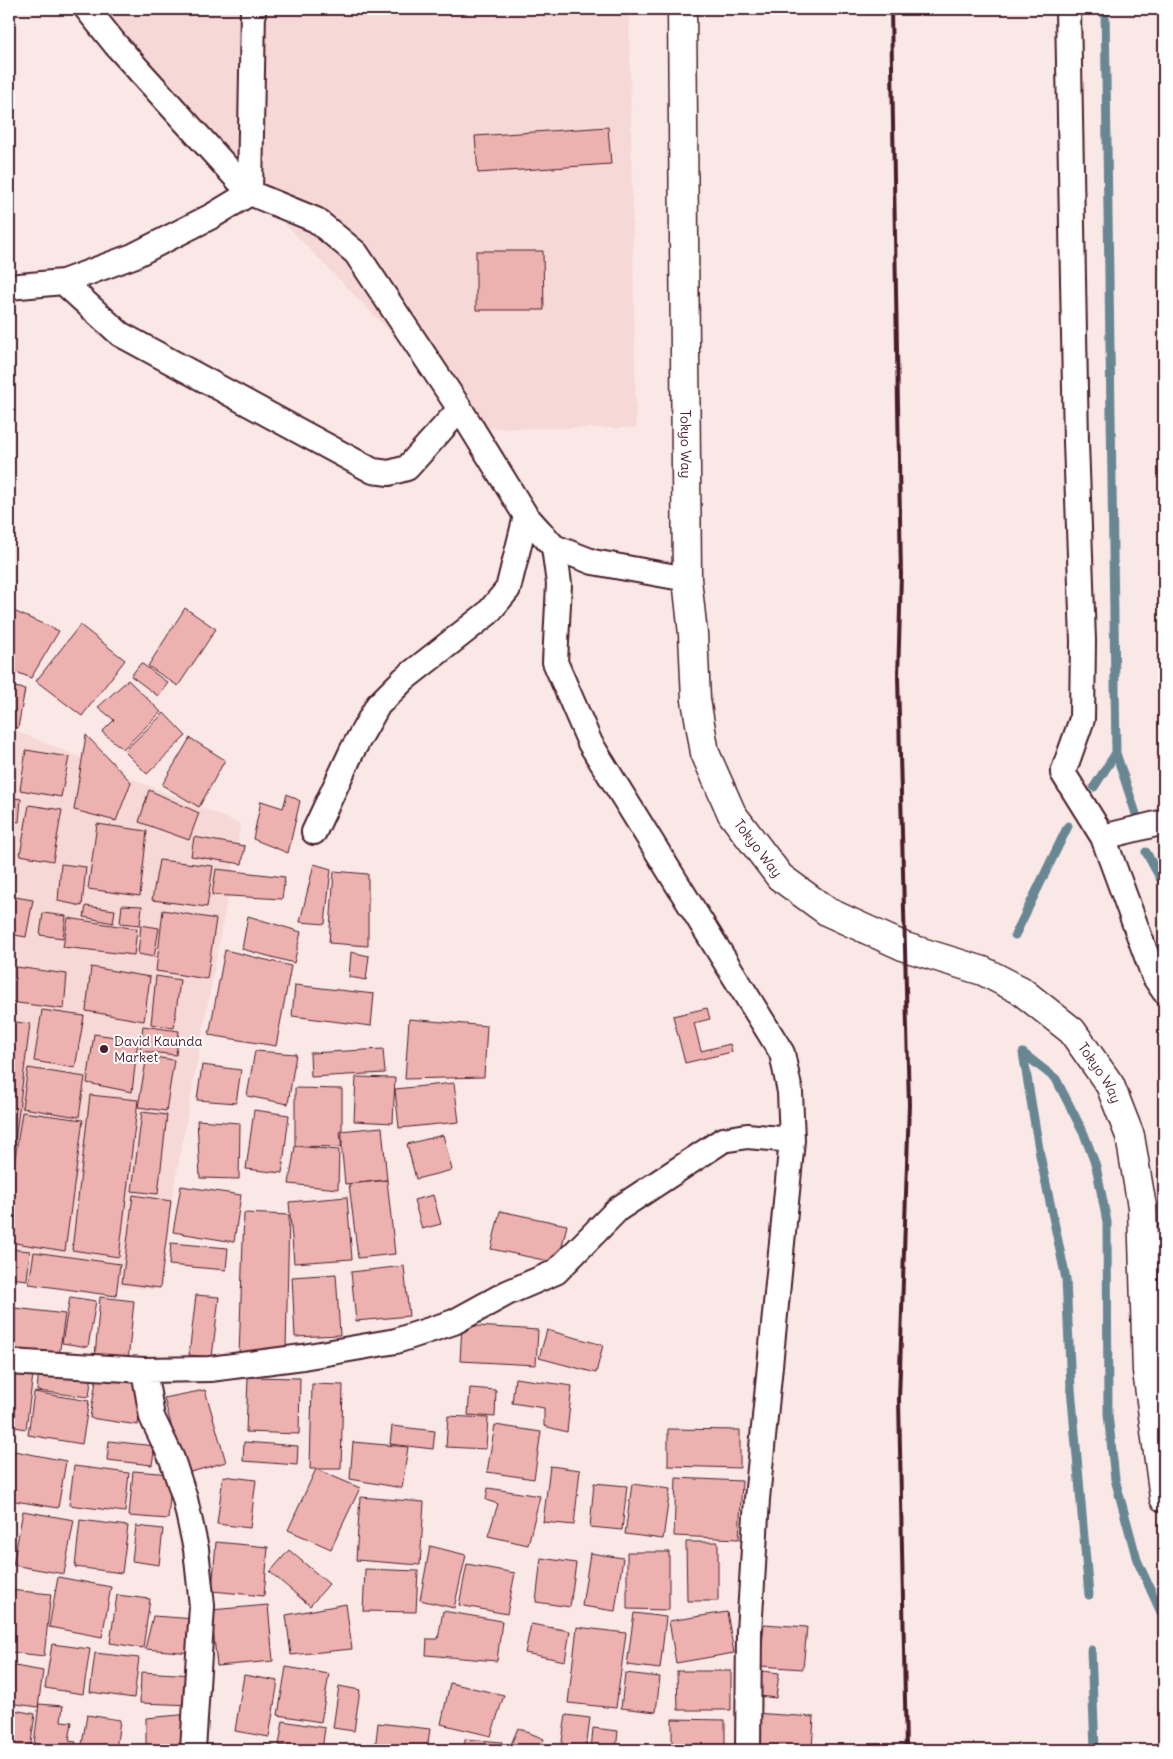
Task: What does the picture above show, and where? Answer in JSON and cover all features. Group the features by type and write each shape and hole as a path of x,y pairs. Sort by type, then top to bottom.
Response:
{"main road":[{"name":"Tokyo Way","path":"682,9 687,579 693,634 696,700 705,752 732,814 780,877 828,912 905,947 984,971 1020,990 1072,1031 1110,1085 1130,1136 1142,1207 1147,1371 1164,1498"}],"street":[{"path":"87,9 116,45 250,193 316,220 356,253 460,409 526,516 554,547 593,562 687,579"},
{"path":"250,193 253,9"},
{"path":"1068,9 1076,442 1083,641 1082,719 1063,773 1103,837 1154,976 1164,992"},
{"path":"9,287 63,282 133,256 212,216 250,193"},
{"path":"63,282 120,334 373,471 389,474 407,468 460,409"},
{"path":"314,832 352,752 378,705 404,679 488,613 508,589 526,516"},
{"path":"554,547 559,584 555,662 590,743 782,1053 790,1092 792,1140 757,1498 749,1632 748,1750"},
{"path":"1103,837 1164,822"},
{"path":"9,1362 144,1370 210,1368 303,1357 396,1341 454,1322 507,1294 556,1272 618,1210 723,1140 748,1136 792,1140"},
{"path":"144,1370 152,1417 172,1459 183,1491 196,1549 202,1606 193,1750"}],"shaded area":[{"path":"86,9 629,9 636,428 484,428 167,103"},
{"name":"David Kaunda Market","path":"9,728 241,824 155,1290 9,1274"}],"building":[{"path":"608,127 611,164 478,173 475,136"},
{"path":"476,251 543,251 544,310 476,310"},
{"path":"185,608 216,629 178,686 148,666"},
{"path":"9,609 59,631 31,678 9,669"},
{"path":"80,625 125,660 82,716 36,681"},
{"path":"141,663 168,683 158,696 131,676"},
{"path":"128,680 161,712 123,749 102,732 114,720 98,707"},
{"path":"9,686 25,689 18,728 9,727"},
{"path":"164,713 186,736 147,774 124,751"},
{"path":"86,735 131,782 116,821 74,810"},
{"path":"190,738 225,760 199,807 162,785"},
{"path":"26,750 69,757 61,797 20,790"},
{"path":"149,790 199,813 189,840 139,822"},
{"path":"287,794 300,801 288,853 253,839 261,801 283,808"},
{"path":"9,797 21,799 19,822 9,820"},
{"path":"29,805 62,810 53,861 20,855"},
{"path":"97,824 147,831 140,896 88,889"},
{"path":"194,837 245,846 242,864 191,856"},
{"path":"159,860 213,866 207,907 152,900"},
{"path":"61,864 86,867 82,906 58,901"},
{"path":"314,864 331,869 325,924 300,922"},
{"path":"216,869 285,877 282,899 212,895"},
{"path":"334,871 368,874 368,946 329,943"},
{"path":"9,896 33,900 26,937 9,934"},
{"path":"122,905 142,906 140,925 120,923"},
{"path":"86,906 115,910 113,923 84,917"},
{"path":"163,910 216,919 207,979 156,971"},
{"path":"43,913 66,916 63,938 40,935"},
{"path":"248,916 301,932 294,963 242,949"},
{"path":"68,918 137,929 134,955 63,947"},
{"path":"141,925 159,928 154,957 138,954"},
{"path":"225,950 291,966 276,1046 209,1035"},
{"path":"351,952 369,956 366,980 349,977"},
{"path":"9,966 67,974 64,1009 10,1002 9,1009"},
{"path":"91,967 150,977 144,1021 86,1011"},
{"path":"156,976 180,980 174,1028 151,1024"},
{"path":"295,985 374,994 371,1026 292,1016"},
{"path":"707,1008 710,1019 694,1023 701,1051 730,1044 732,1052 685,1063 673,1016"},
{"path":"42,1010 84,1016 75,1068 34,1061"},
{"path":"409,1019 487,1026 484,1077 405,1079"},
{"path":"9,1021 30,1024 9,1189"},
{"path":"143,1026 179,1031 176,1055 140,1051"},
{"path":"94,1034 138,1040 132,1092 87,1083"},
{"path":"383,1049 385,1073 311,1077 310,1053"},
{"path":"255,1051 296,1054 288,1104 247,1096"},
{"path":"147,1056 174,1060 166,1111 138,1107"},
{"path":"202,1065 241,1070 236,1103 197,1100"},
{"path":"28,1068 85,1077 79,1117 22,1108"},
{"path":"356,1077 395,1078 393,1123 354,1121"},
{"path":"454,1083 459,1122 399,1128 395,1089"},
{"path":"295,1088 342,1089 342,1147 295,1146"},
{"path":"90,1095 138,1100 119,1257 72,1250"},
{"path":"254,1110 289,1115 282,1173 246,1169"},
{"path":"22,1112 83,1120 65,1251 9,1242 9,1198"},
{"path":"142,1112 167,1115 158,1194 132,1191"},
{"path":"197,1120 240,1123 239,1179 200,1178"},
{"path":"382,1127 387,1180 345,1184 340,1131"},
{"path":"443,1135 452,1170 416,1179 407,1144"},
{"path":"295,1146 339,1150 338,1189 289,1184"},
{"path":"387,1180 395,1254 358,1258 349,1184"},
{"path":"181,1186 241,1195 234,1242 173,1232"},
{"path":"133,1195 171,1201 160,1288 122,1283"},
{"path":"433,1195 441,1224 422,1229 414,1200"},
{"path":"347,1197 352,1259 294,1263 289,1202"},
{"path":"500,1211 567,1225 558,1263 491,1249"},
{"path":"244,1213 289,1215 286,1351 239,1355"},
{"path":"171,1243 228,1248 226,1270 169,1265"},
{"path":"9,1249 30,1251 27,1280 9,1278"},
{"path":"34,1252 120,1264 116,1296 29,1284"},
{"path":"404,1266 409,1316 356,1321 351,1272"},
{"path":"336,1274 340,1335 295,1337 292,1277"},
{"path":"196,1295 219,1297 212,1357 189,1355"},
{"path":"70,1297 96,1301 88,1347 62,1343"},
{"path":"100,1297 134,1301 128,1361 95,1357"},
{"path":"15,1308 65,1314 59,1356 9,1350"},
{"path":"462,1325 538,1330 536,1365 460,1361"},
{"path":"547,1330 603,1345 596,1373 539,1358"},
{"path":"9,1365 34,1367 26,1429 9,1426"},
{"path":"39,1368 92,1373 89,1397 37,1391"},
{"path":"97,1374 144,1381 138,1425 90,1418"},
{"path":"248,1377 300,1378 299,1434 246,1432"},
{"path":"515,1378 572,1386 567,1432 544,1426 544,1408 512,1403"},
{"path":"312,1384 343,1385 341,1469 310,1469"},
{"path":"470,1388 496,1390 495,1417 468,1415"},
{"path":"205,1390 226,1462 184,1474 164,1398"},
{"path":"34,1392 89,1401 82,1444 28,1435"},
{"path":"448,1416 488,1418 486,1449 446,1447"},
{"path":"495,1425 541,1432 534,1479 487,1472"},
{"path":"392,1426 435,1431 433,1449 390,1444"},
{"path":"668,1429 740,1430 740,1468 668,1466"},
{"path":"109,1441 155,1446 152,1465 107,1460"},
{"path":"244,1442 298,1446 297,1465 243,1461"},
{"path":"353,1442 408,1447 402,1488 350,1479"},
{"path":"9,1450 66,1461 58,1508 9,1500"},
{"path":"74,1466 129,1473 125,1512 69,1505"},
{"path":"550,1466 580,1470 574,1525 543,1522"},
{"path":"316,1469 360,1488 331,1549 288,1530"},
{"path":"133,1471 172,1474 168,1519 129,1516"},
{"path":"223,1476 256,1480 250,1528 217,1524"},
{"path":"676,1478 742,1481 739,1539 674,1536"},
{"path":"594,1483 627,1486 622,1530 590,1527"},
{"path":"632,1484 670,1489 663,1539 625,1534"},
{"path":"488,1488 540,1496 528,1545 488,1536 498,1504 486,1500"},
{"path":"360,1497 424,1502 420,1565 356,1560"},
{"path":"23,1511 74,1520 64,1574 13,1565"},
{"path":"80,1520 128,1526 122,1573 75,1567"},
{"path":"136,1526 163,1529 159,1565 132,1561"},
{"path":"216,1542 268,1547 264,1596 212,1591"},
{"path":"686,1542 718,1542 718,1601 687,1601"},
{"path":"430,1546 466,1555 454,1608 420,1600"},
{"path":"289,1550 329,1584 310,1606 270,1572"},
{"path":"627,1552 669,1552 669,1610 627,1609"},
{"path":"590,1553 623,1558 615,1611 582,1606"},
{"path":"541,1558 576,1563 570,1607 536,1602"},
{"path":"467,1564 515,1573 507,1614 459,1605"},
{"path":"365,1569 418,1571 416,1612 363,1611"},
{"path":"58,1577 111,1587 102,1637 49,1627"},
{"path":"9,1590 51,1594 44,1656 9,1652"},
{"path":"117,1595 150,1599 143,1648 110,1643"},
{"path":"346,1604 352,1649 291,1655 286,1615"},
{"path":"268,1605 273,1661 217,1666 211,1610"},
{"path":"443,1611 502,1621 497,1661 426,1655 427,1639 438,1639"},
{"path":"727,1612 734,1653 676,1663 669,1621"},
{"path":"634,1613 666,1617 660,1669 627,1665"},
{"path":"153,1616 195,1619 192,1653 145,1649"},
{"path":"531,1624 570,1631 565,1661 525,1653"},
{"path":"764,1624 807,1627 803,1669 760,1666"},
{"path":"577,1627 626,1633 616,1708 568,1703"},
{"path":"52,1644 90,1649 83,1694 45,1688"},
{"path":"95,1653 139,1658 134,1698 90,1692"},
{"path":"9,1665 43,1671 38,1707 9,1703"},
{"path":"286,1667 329,1674 321,1722 278,1715"},
{"path":"753,1670 779,1673 776,1698 750,1695"},
{"path":"677,1671 731,1671 731,1710 678,1710"},
{"path":"141,1672 195,1675 193,1705 140,1703"},
{"path":"625,1673 660,1677 656,1712 621,1708"},
{"path":"244,1675 278,1681 269,1737 235,1731"},
{"path":"450,1683 504,1695 491,1736 441,1724"},
{"path":"339,1686 360,1690 354,1731 333,1728"},
{"path":"39,1704 63,1706 61,1721 72,1722 69,1741 76,1742 75,1750 41,1750 42,1745 34,1744"},
{"path":"9,1709 35,1714 30,1750 9,1750"},
{"path":"753,1713 814,1717 812,1749 751,1745"},
{"path":"191,1714 186,1750 146,1750 146,1718"},
{"path":"87,1715 120,1720 116,1750 81,1750"},
{"path":"566,1715 590,1718 586,1750 561,1748"},
{"path":"672,1719 725,1720 725,1750 672,1750"},
{"path":"283,1721 325,1728 322,1750 279,1745"},
{"path":"378,1723 430,1729 427,1750 375,1750"},
{"path":"518,1728 544,1739 539,1750 509,1749"},
{"path":"593,1728 618,1731 616,1750 591,1750"},
{"path":"465,1739 502,1742 501,1750 464,1750"},
{"path":"252,1745 274,1746 273,1750 251,1750"}],"waterway":[{"path":"1105,9 1116,753 1137,817"},
{"path":"1094,787 1116,753"},
{"path":"1015,935 1068,826"},
{"path":"1146,852 1164,885"},
{"path":"1023,1053 1056,1079 1084,1134 1096,1166 1107,1222 1108,1414 1115,1479 1137,1560 1164,1619"},
{"path":"1023,1053 1040,1155 1066,1279 1071,1388 1089,1595"},
{"path":"1091,1650 1095,1750"}],"railway":[{"path":"891,9 901,575 898,677 909,1105 899,1399 906,1750"}],"place":[{"name":"David Kaunda Market","path":"104,1049"}]}
